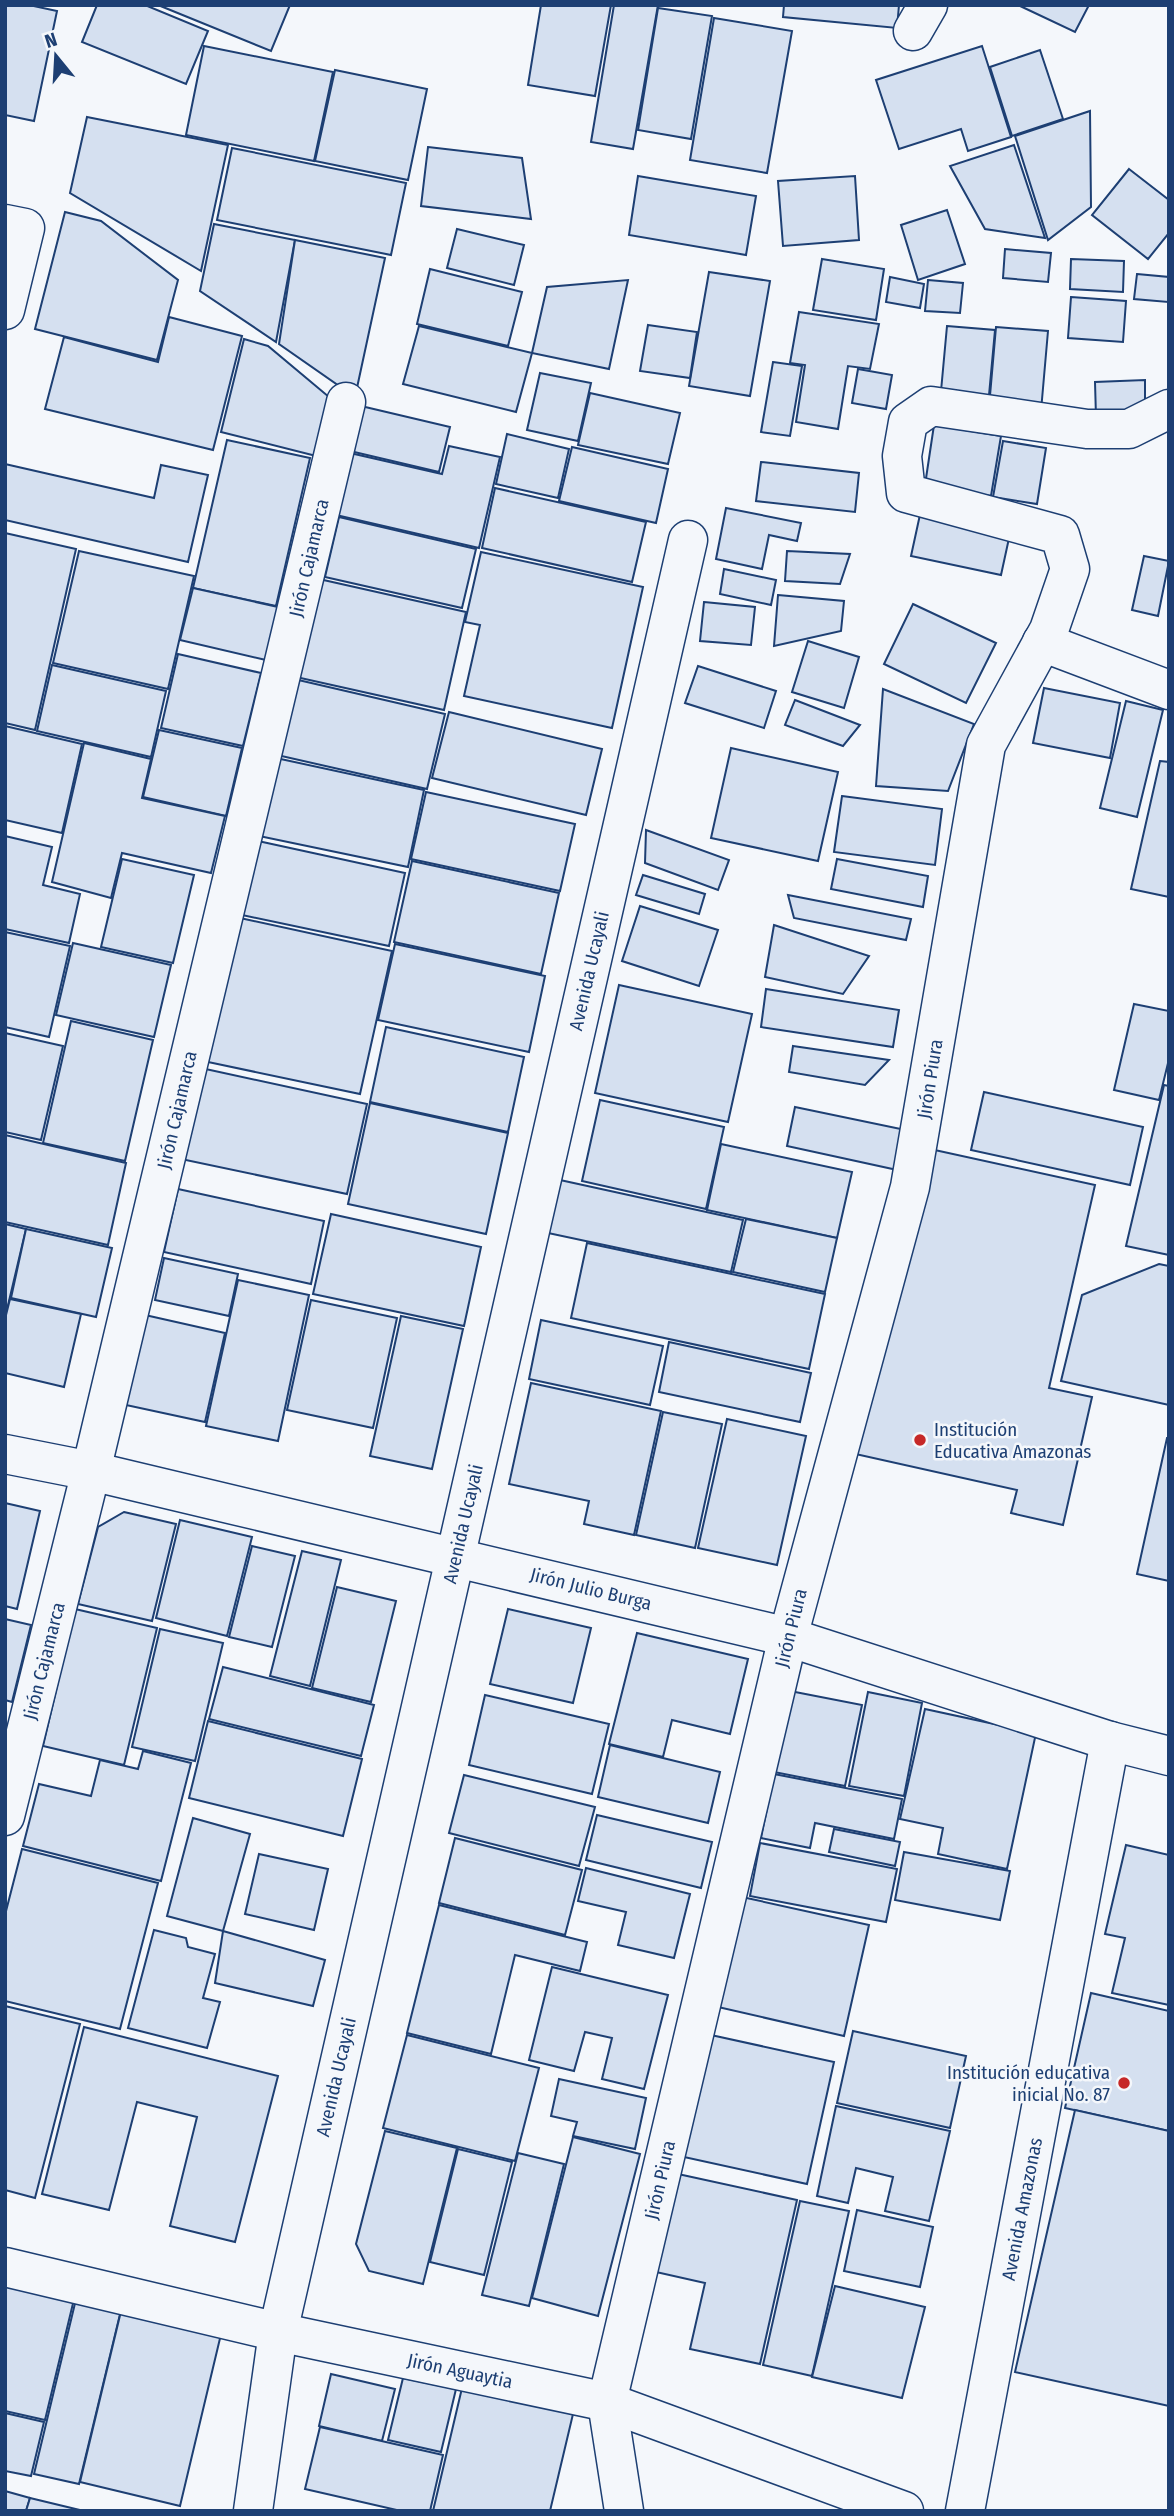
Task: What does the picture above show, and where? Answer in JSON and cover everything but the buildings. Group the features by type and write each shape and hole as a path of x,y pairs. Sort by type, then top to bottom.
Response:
{"street":[{"path":"5,310 15,226"},
{"name":"Jirón Cajamarca","path":"5,1816 91,1471 346,402"},
{"name":"Jirón Piura","path":"624,2511 607,2402 788,1637 910,1187 986,745 1042,642 1070,569 1060,535 906,493 902,456 908,422 931,407 1087,429 1129,429 1169,410"},
{"name":"Avenida Ucayali","path":"253,2511 278,2332 688,540"},
{"path":"1042,642 1169,690"},
{"name":"Jirón Julio Burga","path":"5,1454 91,1471 788,1637 1110,1741 1169,1756"},
{"name":"Avenida Amazonas","path":"965,2511 1110,1741"},
{"name":"Jirón Aguaytia","path":"5,2267 278,2332 607,2402 904,2511"}],"place":[{"name":"Institución Educativa Amazonas","path":"920,1440"},
{"name":"Institución educativa inicial No. 87","path":"1124,2083"}]}
